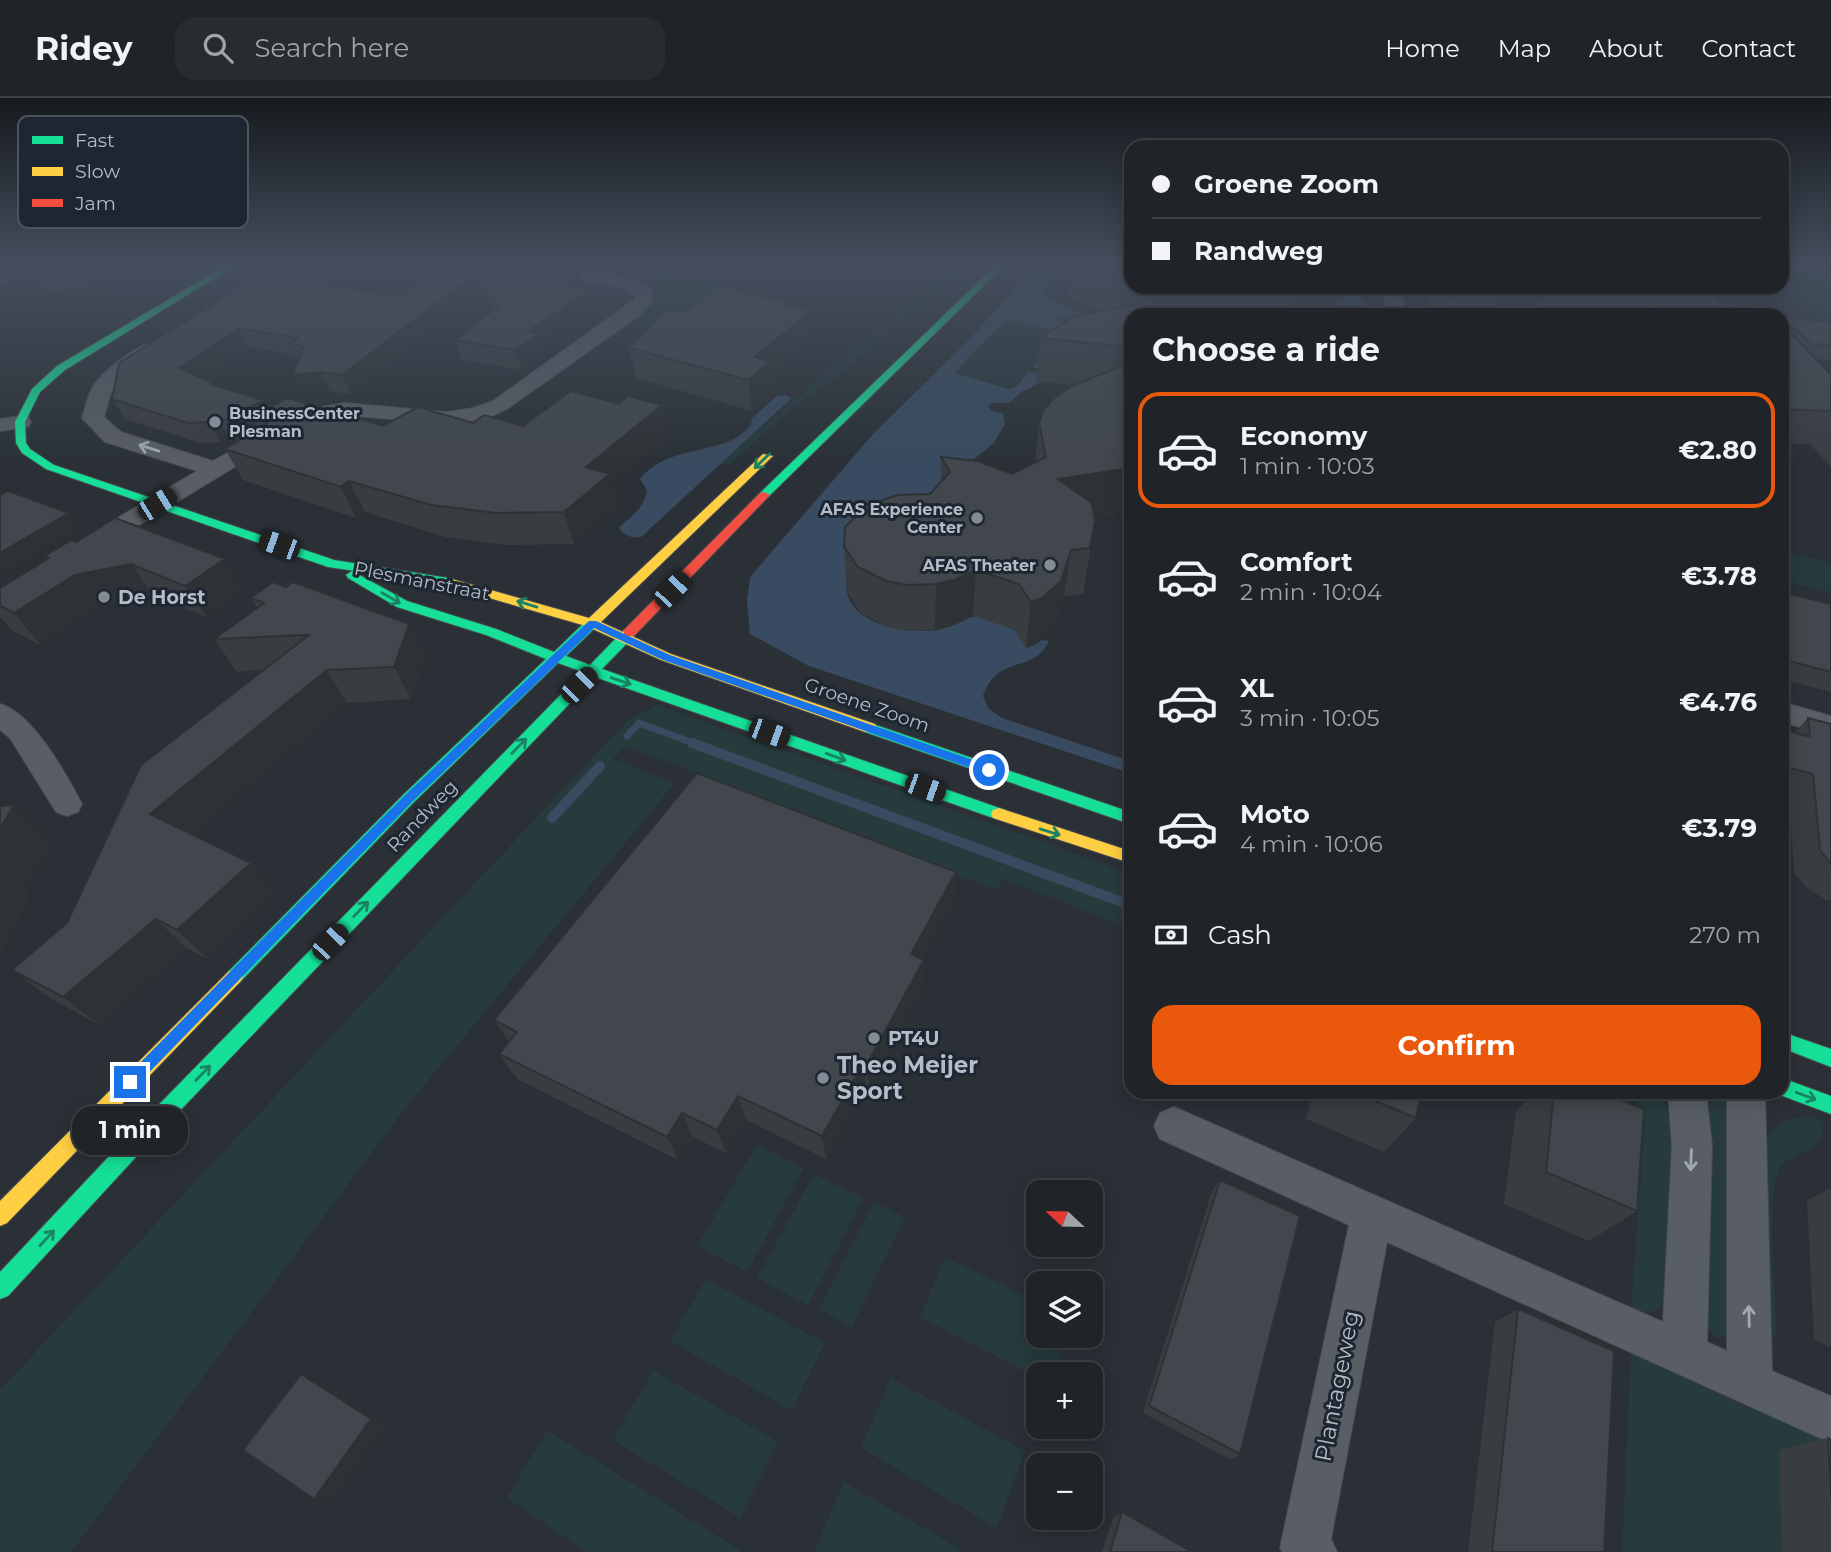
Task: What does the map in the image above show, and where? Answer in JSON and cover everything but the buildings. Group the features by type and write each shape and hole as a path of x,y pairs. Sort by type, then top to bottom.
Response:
{"main road":[{"name":"Plesmanstraat","path":"121,332 61,368 10,423 26,451 50,467 332,564 465,585 593,624"},
{"name":"Randweg","path":"0,1288 140,1139 625,638 784,475 932,332"},
{"name":"Randweg","path":"0,1216 399,808 782,442"},
{"name":"Plesmanstraat","path":"332,564 402,604 491,632 557,658"},
{"name":"Groene Zoom","path":"593,624 666,657 1124,816"},
{"path":"557,658 1029,825 1124,855"},
{"path":"1789,1043 1831,1058"},
{"path":"1789,1090 1831,1105"}],"street":[{"path":"71,557 289,424 325,411 352,409 447,418 489,411 604,332"},
{"path":"167,340 124,366 101,390 93,418 113,437 214,468"},
{"path":"0,714 20,732 66,804"},
{"path":"1789,714 1831,726"},
{"path":"1684,1354 1692,1146 1688,1099"},
{"path":"1746,1099 1750,1384"},
{"path":"1174,1126 1831,1420"},
{"name":"Plantageweg","path":"1312,1552 1305,1548 1371,1216"}],"shaded area":[{"path":"876,332 889,332 844,372 788,411 729,466 720,464 852,349"},
{"path":"994,332 1063,333 1015,387 1005,388 953,374"},
{"path":"1789,553 1831,563 1831,592 1789,583"},
{"path":"657,705 1124,871 1124,926 1003,879 996,890 626,746 613,759 675,783 407,1106 71,1552 0,1552 0,1390 626,722"},
{"path":"1635,1099 1663,1099 1674,1126 1667,1304 1650,1313 1631,1310 1645,1121"},
{"path":"1706,1099 1728,1099 1729,1336 1715,1338 1703,1320"},
{"path":"1811,1116 1824,1121 1821,1140 1781,1167 1773,1199 1773,1274 1777,1337 1771,1334 1765,1146 1772,1132 1782,1123"},
{"path":"757,1145 804,1168 747,1272 697,1246"},
{"path":"814,1174 864,1198 808,1305 757,1278"},
{"path":"874,1202 905,1217 852,1327 819,1309"},
{"path":"945,1257 1026,1296 1026,1348 1063,1348 1058,1362 1026,1362 1026,1372 920,1317"},
{"path":"706,1279 825,1343 792,1410 670,1341"},
{"path":"1631,1349 1831,1440 1831,1552 1622,1552"},
{"path":"653,1370 778,1442 740,1518 613,1440"},
{"path":"891,1378 1025,1451 997,1528 861,1448"},
{"path":"547,1430 743,1552 587,1552 507,1498"},
{"path":"844,1482 965,1552 814,1552"}],"water":[{"path":"976,332 994,332 954,373 1009,389 1016,387 1029,371 1043,374 1043,381 1020,393 1009,403 991,403 988,407 992,411 1003,413 1005,424 994,443 965,466 847,576 847,592 852,605 863,615 891,628 937,630 976,617 1015,630 1026,648 1042,640 1049,641 1034,658 997,674 983,696 988,708 1002,718 1124,759 1124,771 809,666 750,634 747,600 750,577 873,434"},
{"path":"1057,332 1071,332 1046,370 1033,367 1062,333"},
{"path":"777,396 792,398 641,537 631,537 622,532 619,527 637,511 646,496 647,490 640,479 652,467 681,454 712,447 740,435 751,425 752,418"}],"waterway":[{"path":"627,736 639,723 696,744"},
{"path":"692,743 1124,903"},
{"path":"552,818 600,766"}],"traffic: fast":[{"path":"121,332 61,368 36,391 20,422 21,443 26,451 50,467 332,564 448,582"},
{"path":"764,495 932,332"},
{"path":"352,575 402,604 491,632 557,658 999,814"},
{"path":"234,977 408,799 591,624"},
{"path":"0,1288 140,1138 629,633"},
{"path":"870,728 1124,816"},
{"path":"1789,1043 1831,1058"},
{"path":"1789,1090 1831,1105"}],"traffic: slow":[{"path":"591,624 767,456"},
{"path":"448,582 593,624 666,657 870,728"},
{"path":"999,814 1124,855"},
{"path":"0,1216 234,977"}],"traffic: jam":[{"path":"629,633 764,495"}],"place":[{"name":"BusinessCenter Plesman","path":"215,422"},
{"name":"AFAS Experience Center","path":"977,518"},
{"name":"AFAS Theater","path":"1050,565"},
{"name":"De Horst","path":"104,597"},
{"name":"PT4U","path":"874,1038"},
{"name":"Theo Meijer Sport","path":"823,1078"}],"route":[{"path":"130,1082 408,799 593,624 666,657 989,770"}]}
